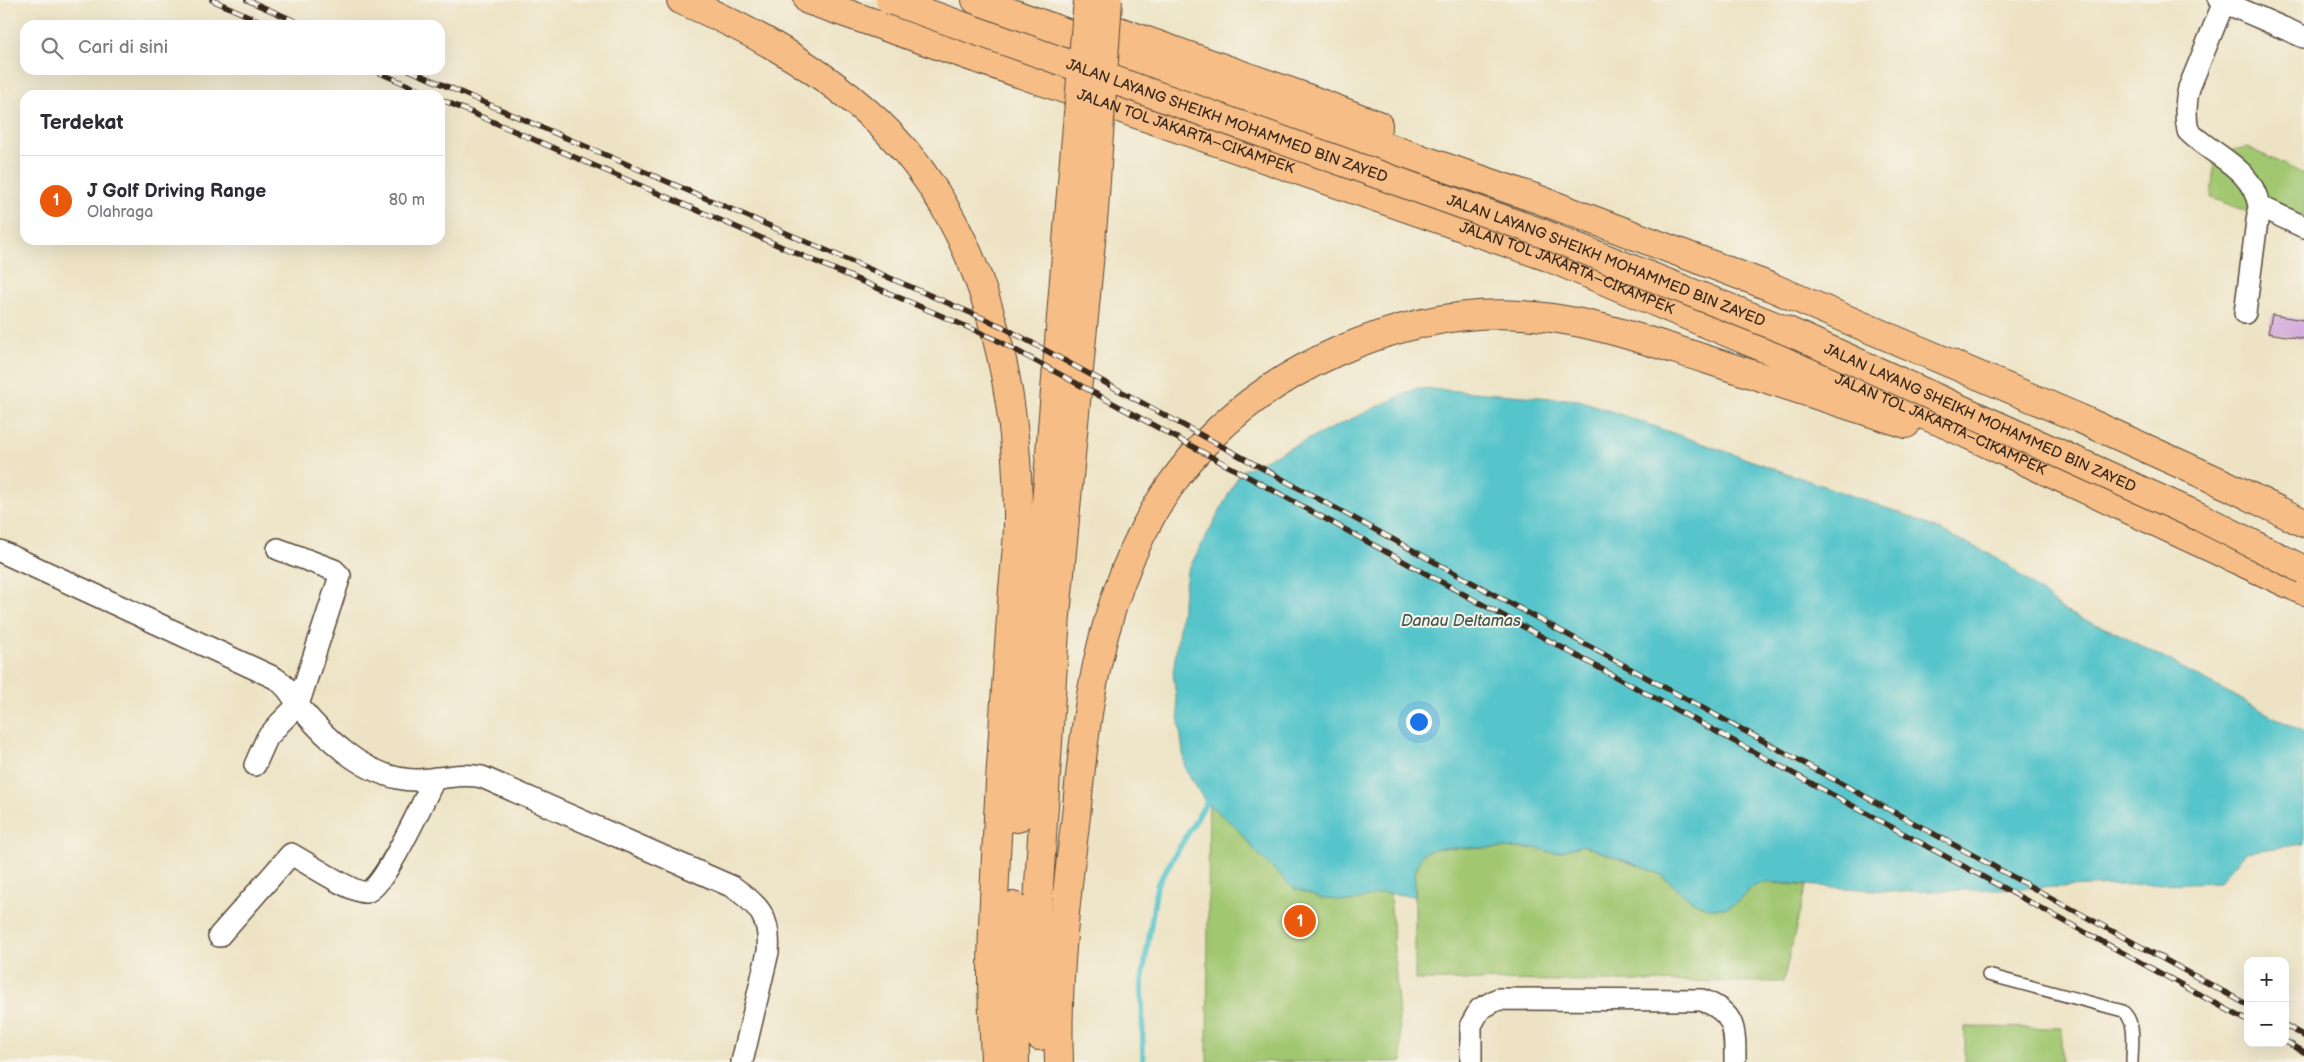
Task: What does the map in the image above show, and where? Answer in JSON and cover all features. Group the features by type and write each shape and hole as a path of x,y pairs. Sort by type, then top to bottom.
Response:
{"highway":[{"path":"681,0 782,49 818,72 879,122 903,149 940,200 959,231 977,274 993,326 1011,416 1018,522 1010,776 1015,1062"},
{"name":"JALAN TOL JAKARTA–CIKAMPEK","path":"808,0 1548,257 1846,381 2043,469 2304,591"},
{"name":"JALAN LAYANG SHEIKH MOHAMMED BIN ZAYED","path":"890,0 1539,232 1790,332 2200,517 2304,570"},
{"name":"JALAN LAYANG SHEIKH MOHAMMED BIN ZAYED","path":"941,0 1286,126 1775,309 2200,502 2304,553"},
{"path":"976,0 1296,116 1535,198 1771,287 1999,384 2230,486 2304,524"},
{"path":"1029,0 1299,95 1474,162 1513,182 1535,198"},
{"path":"1040,1062 1037,917 1082,207 1088,0"},
{"path":"995,1062 992,971 1010,776 1042,565 1082,207 1108,0"},
{"path":"1059,1062 1057,1010 1084,742 1099,656 1123,573 1152,513 1184,467 1212,435 1232,417 1286,378 1314,362 1372,336 1399,328 1432,321 1498,314 1555,318 1584,323 1653,342 2043,469"}],"street":[{"path":"2245,313 2258,206 2254,188 2247,177 2197,140 2188,131 2185,116 2186,99 2222,1 2304,37"},
{"path":"2258,206 2304,227"},
{"path":"254,765 267,738 298,705 340,576 334,570 278,549"},
{"path":"0,551 276,678 285,684 298,705 350,757 383,774 397,778 424,781 460,774 482,777 733,887 749,898 762,912 769,938 768,952 742,1062"},
{"path":"219,936 291,854 350,888 364,892 372,889 386,872 434,778"},
{"path":"1471,1062 1471,1025 1480,1009 1498,999 1702,1000 1719,1006 1731,1020 1735,1042 1735,1062"}],"lane":[{"path":"1988,975 2124,1012 2130,1017 2132,1027 2132,1062"}],"green space":[{"path":"2247,147 2304,174 2304,237 2263,217 2211,198 2215,154"},
{"path":"1209,777 1382,780 1402,1062 1207,1062"},
{"path":"1582,845 1660,874 1691,900 1738,902 1752,887 1764,882 1806,886 1783,982 1415,980 1415,872 1422,854 1437,848 1536,848 1555,853"},
{"path":"1965,1027 2062,1028 2062,1062 1965,1062"}],"water":[{"name":"Danau Deltamas","path":"1417,388 1579,400 1909,516 1998,558 2066,612 2117,633 2304,733 2304,844 2246,852 2219,882 1900,892 1764,882 1752,887 1738,902 1725,908 1707,908 1691,900 1660,874 1583,845 1555,853 1536,848 1437,848 1422,854 1415,872 1415,896 1382,893 1351,902 1320,898 1293,888 1256,852 1234,825 1206,803 1185,769 1173,673 1187,572 1241,471"}],"building":[{"path":"2272,315 2304,320 2304,339 2268,333"}],"waterway":[{"path":"1143,1062 1142,982 1157,885 1206,803 1211,798"}],"railway":[{"path":"212,0 258,20"},
{"path":"247,0 293,20"},
{"path":"385,75 419,90"},
{"path":"421,75 1001,326 2244,1003"},
{"path":"445,101 995,339 2244,1019"},
{"path":"2289,1027 2304,1036"},
{"path":"2289,1043 2304,1052"}],"place":[{"name":"J Golf Driving Range","path":"1300,921"}]}
